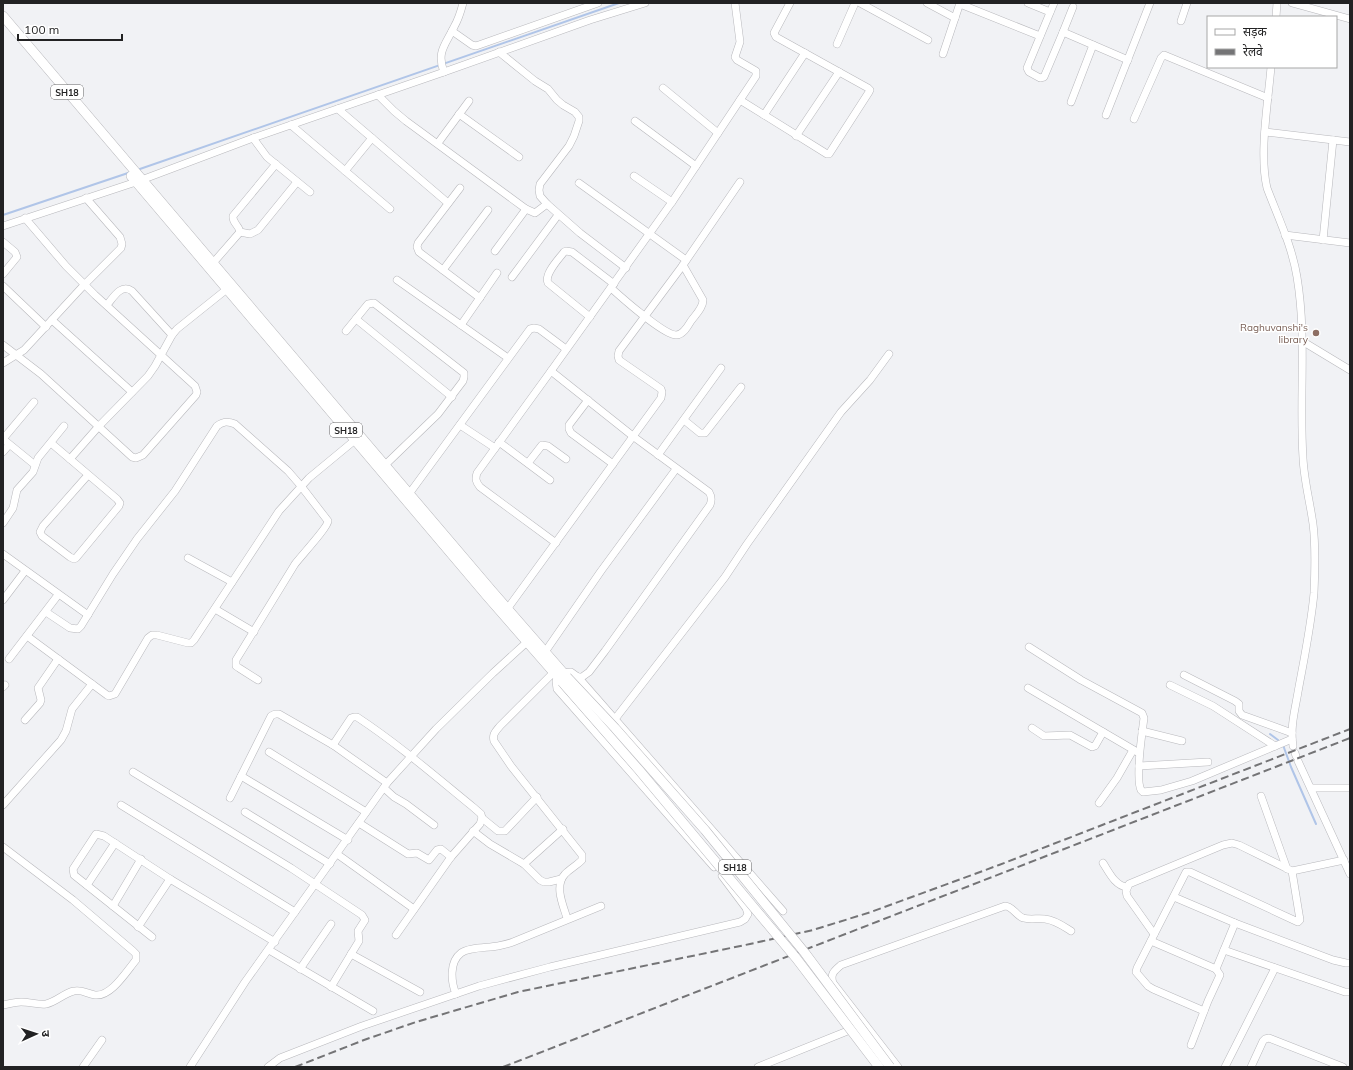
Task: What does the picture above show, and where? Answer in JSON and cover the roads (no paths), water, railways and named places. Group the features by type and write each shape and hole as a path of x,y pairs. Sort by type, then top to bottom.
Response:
{"main road":[{"name":"SH18","path":"3,16 226,289 527,642 615,728 705,830 806,953 890,1067"},
{"name":"SH18","path":"3,25 213,263 545,652 561,676 790,951 879,1067"}],"street":[{"path":"443,68 440,57 463,3"},
{"path":"452,31 472,45 476,46 598,3"},
{"path":"3,226 86,198 134,175 253,138 290,124 378,95 443,68 499,52 590,20 645,3"},
{"path":"556,543 480,487 476,482 477,473 650,234 756,76 756,73 735,57 740,42 735,3"},
{"path":"740,100 825,154 829,154 870,90 774,36 774,33 790,3"},
{"path":"837,44 855,3"},
{"path":"860,3 928,40"},
{"path":"927,3 955,18"},
{"path":"942,54 960,3 1040,36"},
{"path":"1028,3 1050,12"},
{"path":"1054,3 1027,69 1029,72 1040,78 1044,77 1073,7"},
{"path":"1106,115 1150,3"},
{"path":"1180,21 1187,3"},
{"path":"1276,16 1277,3"},
{"path":"1292,3 1350,19"},
{"path":"1320,10 1323,3"},
{"path":"1063,32 1128,60"},
{"path":"1071,102 1093,45"},
{"path":"499,52 534,81 548,89 560,102 575,112 579,117 574,136 569,146 540,184 540,196 558,215 626,268"},
{"path":"764,115 805,53"},
{"path":"1134,119 1161,58 1164,55 1268,98"},
{"path":"1271,68 1265,132 1264,177 1291,252 1301,305 1301,431 1307,490 1313,523 1315,572 1312,608 1294,748 1350,874"},
{"path":"796,136 839,72"},
{"path":"663,88 718,133"},
{"path":"378,95 400,116 526,209 535,213 547,204"},
{"path":"438,143 469,100"},
{"path":"338,109 448,203"},
{"path":"459,114 519,157"},
{"path":"635,121 696,166"},
{"path":"290,124 390,209"},
{"path":"1265,132 1350,142"},
{"path":"253,138 263,152 310,192"},
{"path":"345,171 372,138"},
{"path":"1323,240 1333,140"},
{"path":"240,232 240,228 234,222 233,216 276,164"},
{"path":"634,176 672,202"},
{"path":"240,232 250,234 258,230 297,182"},
{"path":"508,608 634,437 662,395 661,389 619,360 619,352 740,182"},
{"path":"579,183 650,234 684,262 703,300 701,307 681,334 675,335 669,333 645,316 572,252 566,251 548,275 547,281 590,317"},
{"path":"460,188 418,243 417,247 419,252 480,298"},
{"path":"3,363 24,350 84,285 118,252 122,244 120,237 86,198"},
{"path":"495,252 526,209"},
{"path":"443,270 488,210"},
{"path":"512,277 558,215"},
{"path":"3,345 41,374 132,457 139,458 143,455 197,392 195,386 84,285 25,218"},
{"path":"213,263 240,232"},
{"path":"1285,235 1350,244"},
{"path":"3,242 15,252 17,257 3,274"},
{"path":"461,325 497,273"},
{"path":"397,280 508,358"},
{"path":"3,286 46,327"},
{"path":"107,305 120,290 129,288 172,335"},
{"path":"70,459 99,426 148,376 177,328 226,289"},
{"path":"346,331 368,304 377,304 461,371 464,377 463,381 452,397 438,414 385,465"},
{"path":"356,318 452,397"},
{"path":"52,320 132,392"},
{"path":"409,494 530,329 539,329 566,349"},
{"path":"1302,341 1350,370"},
{"path":"615,719 725,576 841,412 870,380 889,354"},
{"path":"658,455 721,368"},
{"path":"551,371 634,437 709,492 712,496 710,505 605,651 586,676 578,677"},
{"path":"684,420 700,433 705,433 741,387"},
{"path":"588,400 569,425 569,429 571,433 613,464"},
{"path":"34,402 3,439 35,465"},
{"path":"46,612 74,629 78,629 81,626 129,551 174,491 217,426 222,422 229,421 236,424 288,472 327,518 328,524 295,564 236,663 239,668 258,680"},
{"path":"460,425 528,463 550,480"},
{"path":"3,523 13,508 17,490 32,472 38,458 64,426"},
{"path":"27,636 107,695 115,694 148,638 152,635 157,634 183,642 191,642 215,609 279,511 301,486 354,440"},
{"path":"51,443 117,498 120,503 86,547 74,559 42,536 40,532 43,526 88,474"},
{"path":"3,452 10,444"},
{"path":"528,463 542,445 548,446 566,459"},
{"path":"545,652 601,571 676,468"},
{"path":"3,554 58,595 88,615"},
{"path":"188,558 232,582"},
{"path":"3,600 25,571"},
{"path":"9,659 58,595"},
{"path":"215,609 254,632"},
{"path":"190,1067 245,982 348,840 385,786 411,756 493,673 527,642"},
{"path":"1029,647 1081,680 1144,715 1142,731 1136,751 1098,803"},
{"path":"25,720 40,703 41,700 38,688 58,659"},
{"path":"473,831 490,844 524,864 544,882 561,879 582,860 582,855 512,766 493,737 494,732 500,726 561,676 571,672 578,677 783,911"},
{"path":"1184,675 1235,700 1239,704 1239,711 1242,715 1294,748"},
{"path":"268,1067 280,1058 362,1026 479,986 550,967 745,920 748,914 746,908 726,880 558,689 556,681 561,676"},
{"path":"3,805 61,740 66,731 72,709 92,684"},
{"path":"1170,685 1213,706 1275,746 1294,748"},
{"path":"1028,688 1136,751 1139,766 1139,788 1146,792 1161,790 1192,781 1275,746"},
{"path":"230,798 272,716 275,714 280,714 333,746 385,786 394,797 434,825"},
{"path":"333,746 351,718 357,717 411,756 473,807 481,814 482,818 498,831 505,831 537,797"},
{"path":"1032,728 1044,736 1070,735 1092,747 1095,746 1104,732"},
{"path":"1142,731 1182,741"},
{"path":"269,752 366,812"},
{"path":"1139,766 1208,762"},
{"path":"133,772 291,868 362,915 364,918 364,923 358,931 359,942 331,987"},
{"path":"241,776 348,840"},
{"path":"1311,788 1350,788"},
{"path":"1204,1011 1152,989 1137,974 1136,968 1186,872 1188,871 1298,922 1300,920 1290,870 1261,796"},
{"path":"122,805 295,912"},
{"path":"245,812 330,864"},
{"path":"396,935 451,857 482,821 482,818"},
{"path":"359,823 410,855 417,853 429,860 437,850 441,849 451,857"},
{"path":"524,864 562,829"},
{"path":"152,937 74,875 73,872 96,834 100,834 115,843 170,879 275,942"},
{"path":"87,885 115,843"},
{"path":"1191,1045 1220,975 1216,969 1152,937 1127,896 1127,887 1133,881 1223,845 1232,843 1290,870 1344,860"},
{"path":"3,848 73,900 133,951 136,956 136,960 116,985 102,995 95,995 79,990 73,991 51,1003 21,1002 3,1005"},
{"path":"337,854 414,909"},
{"path":"113,906 141,859"},
{"path":"1103,863 1118,884 1122,887 1127,887"},
{"path":"138,927 170,879"},
{"path":"561,879 559,886 567,918"},
{"path":"1174,897 1235,923 1333,960 1346,964 1350,963"},
{"path":"456,994 452,983 452,973 456,960 460,954 466,951 513,942 567,918 601,906"},
{"path":"898,1067 833,983 831,977 832,973 840,965 1004,906 1008,906 1025,918 1052,920 1071,931"},
{"path":"1216,969 1235,923"},
{"path":"300,968 331,924"},
{"path":"269,950 373,1011"},
{"path":"1224,950 1348,992"},
{"path":"351,954 420,992"},
{"path":"1225,1067 1275,968"},
{"path":"758,1067 850,1030"},
{"path":"1251,1067 1263,1041 1269,1038 1343,1067"},
{"path":"83,1067 102,1040"}],"waterway":[{"path":"137,170 619,3"},
{"path":"3,215 131,172"},
{"path":"1270,734 1278,740"},
{"path":"1283,745 1316,824"}],"railway":[{"path":"295,1067 364,1040 416,1022 518,992 813,930 871,912 999,865 1350,729"},
{"path":"503,1067 1350,738"}],"place":[{"name":"Raghuvanshi's library","path":"1316,333"}]}
